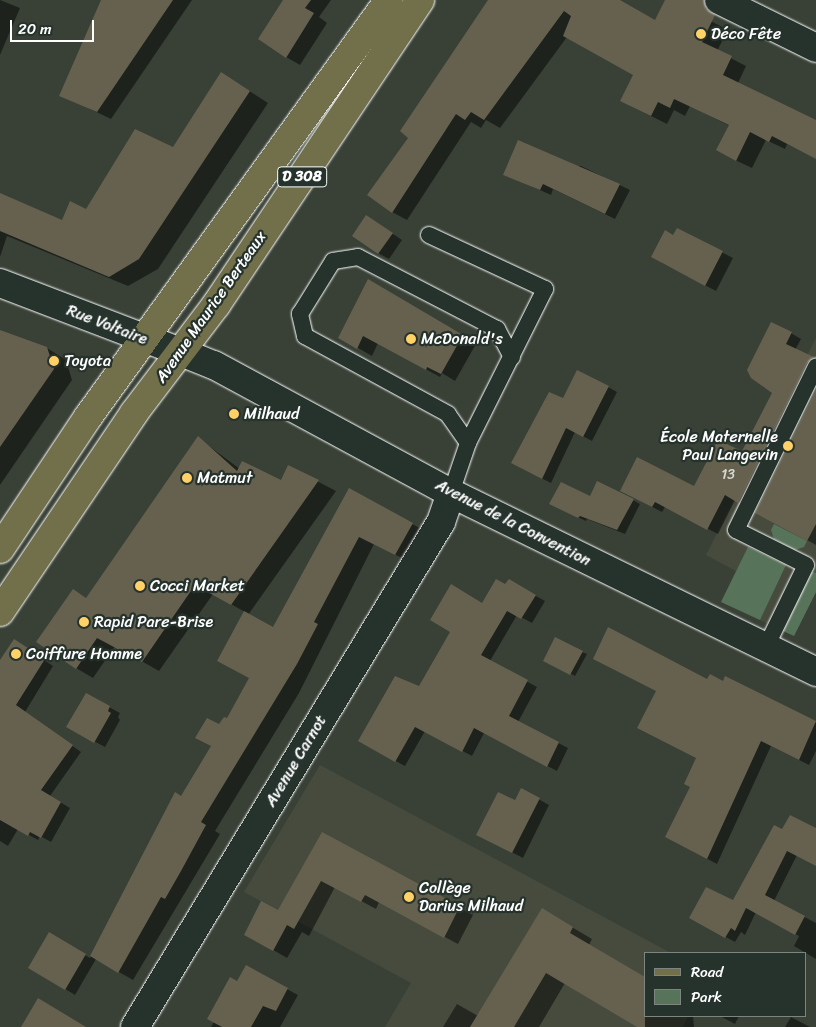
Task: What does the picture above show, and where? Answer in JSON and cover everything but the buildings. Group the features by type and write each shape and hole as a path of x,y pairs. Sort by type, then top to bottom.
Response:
{"main road":[{"name":"Avenue Maurice Berteaux","path":"0,549 144,340 389,0"},
{"name":"Avenue Maurice Berteaux","path":"0,612 134,413 180,352 420,0"}],"street":[{"path":"719,0 816,48"},
{"name":"Rue Voltaire","path":"0,283 144,340 214,365"},
{"name":"Avenue de la Convention","path":"214,365 451,493 765,649 816,672"},
{"name":"Avenue Carnot","path":"135,1027 441,522 451,493"}],"lane":[{"path":"429,235 545,289 468,443 451,493"},
{"path":"468,443 448,414 305,336 300,314 333,261 358,257 497,329 512,357"},
{"path":"765,649 806,565 736,530 816,367"}],"shaded area":[{"name":"École Maternelle Paul Langevin","path":"816,338 816,592 794,636 721,602 736,571 706,555"},
{"name":"Collège Darius Milhaud","path":"320,765 669,952 644,952 644,1017 688,1017 683,1027 385,1027 411,983 244,892"}],"green space":[{"path":"774,524 807,541 804,547 795,550 774,539 771,530"},
{"path":"748,547 786,565 760,620 721,602"},
{"path":"816,573 816,592 794,636 781,630 808,574"}],"place":[{"name":"Déco Fête","path":"701,34"},
{"name":"McDonald's","path":"411,339"},
{"name":"Toyota","path":"54,361"},
{"name":"Milhaud","path":"234,414"},
{"name":"École Maternelle Paul Langevin","path":"788,446"},
{"name":"Matmut","path":"187,478"},
{"name":"Cocci Market","path":"140,586"},
{"name":"Rapid Pare-Brise","path":"84,622"},
{"name":"Coiffure Homme","path":"16,654"},
{"name":"Collège Darius Milhaud","path":"409,897"}]}
